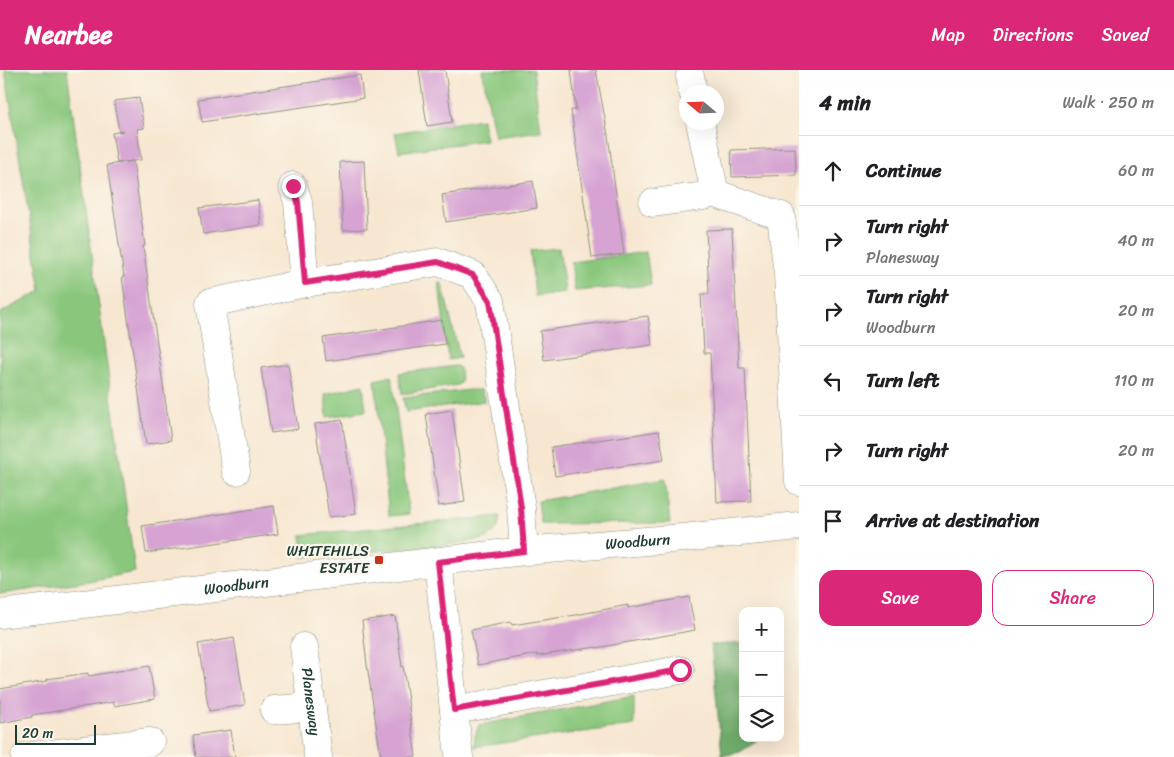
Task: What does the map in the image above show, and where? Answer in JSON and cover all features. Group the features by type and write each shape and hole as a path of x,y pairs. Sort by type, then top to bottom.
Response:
{"street":[{"path":"702,130 713,184 713,193"},
{"path":"293,186 298,202 305,283"},
{"path":"653,203 713,193 781,216 788,274 799,481"},
{"path":"236,471 210,303 305,283 438,262 473,275 490,301 521,508 524,551"},
{"name":"Woodburn","path":"0,614 524,551 799,526"},
{"path":"438,562 459,757"},
{"name":"Planesway","path":"304,647 318,757"},
{"path":"454,710 680,670"},
{"path":"274,710 312,707"},
{"path":"25,757 150,742"}],"green space":[{"path":"5,70 67,70 135,572 0,594 0,313 41,291"},
{"path":"482,70 533,70 541,131 495,137"},
{"path":"482,119 486,140 399,152 395,133"},
{"path":"559,248 565,292 535,296 530,251"},
{"path":"646,252 651,285 575,291 571,262"},
{"path":"439,283 442,283 460,358 448,360"},
{"path":"456,366 460,368 461,382 458,385 402,394 399,373"},
{"path":"392,376 409,514 389,516 375,380"},
{"path":"363,385 366,411 327,417 325,394"},
{"path":"481,390 485,401 406,412 403,398"},
{"path":"665,479 670,523 541,524 538,501"},
{"path":"500,516 498,528 488,538 447,545 303,557 301,535"},
{"path":"739,643 739,742 756,742 740,752 722,756 711,645"},
{"path":"634,696 634,725 474,747 479,725"}],"building":[{"path":"419,70 445,70 452,122 427,126"},
{"path":"571,70 596,70 608,135 624,254 592,258 571,110 576,110"},
{"path":"360,75 363,98 202,122 198,99"},
{"path":"139,98 144,128 137,129 141,160 117,163 112,133 123,131 119,131 114,101"},
{"path":"795,148 796,175 732,177 731,150"},
{"path":"133,161 145,246 143,246 171,440 146,444 107,165"},
{"path":"364,161 367,229 343,230 340,162"},
{"path":"533,181 537,208 446,222 442,195"},
{"path":"258,200 261,225 203,234 199,208"},
{"path":"732,229 739,368 745,368 751,501 717,502 710,353 704,353 701,294 709,294 706,230"},
{"path":"648,316 652,345 544,360 540,331"},
{"path":"442,320 445,344 326,361 323,338"},
{"path":"288,364 298,429 271,433 261,368"},
{"path":"452,410 465,502 439,506 426,414"},
{"path":"342,420 356,514 329,517 315,424"},
{"path":"659,431 664,460 555,476 551,447"},
{"path":"274,506 278,534 146,553 142,526"},
{"path":"689,597 695,630 596,648 537,656 537,654 478,665 471,630 511,622 512,625 628,605 628,608"},
{"path":"395,616 416,757 381,757 367,665 362,621"},
{"path":"234,638 245,705 209,711 198,644"},
{"path":"149,666 155,699 114,706 114,702 32,715 32,717 0,723 0,689 47,681 47,679 88,673 88,676"},
{"path":"231,730 235,757 196,757 193,735"}],"place":[{"name":"WHITEHILLS ESTATE","path":"379,560"}],"route":[{"path":"293,186 298,202 305,283 438,262 473,275 490,301 521,508 524,551 438,562 454,710 680,670"}]}
